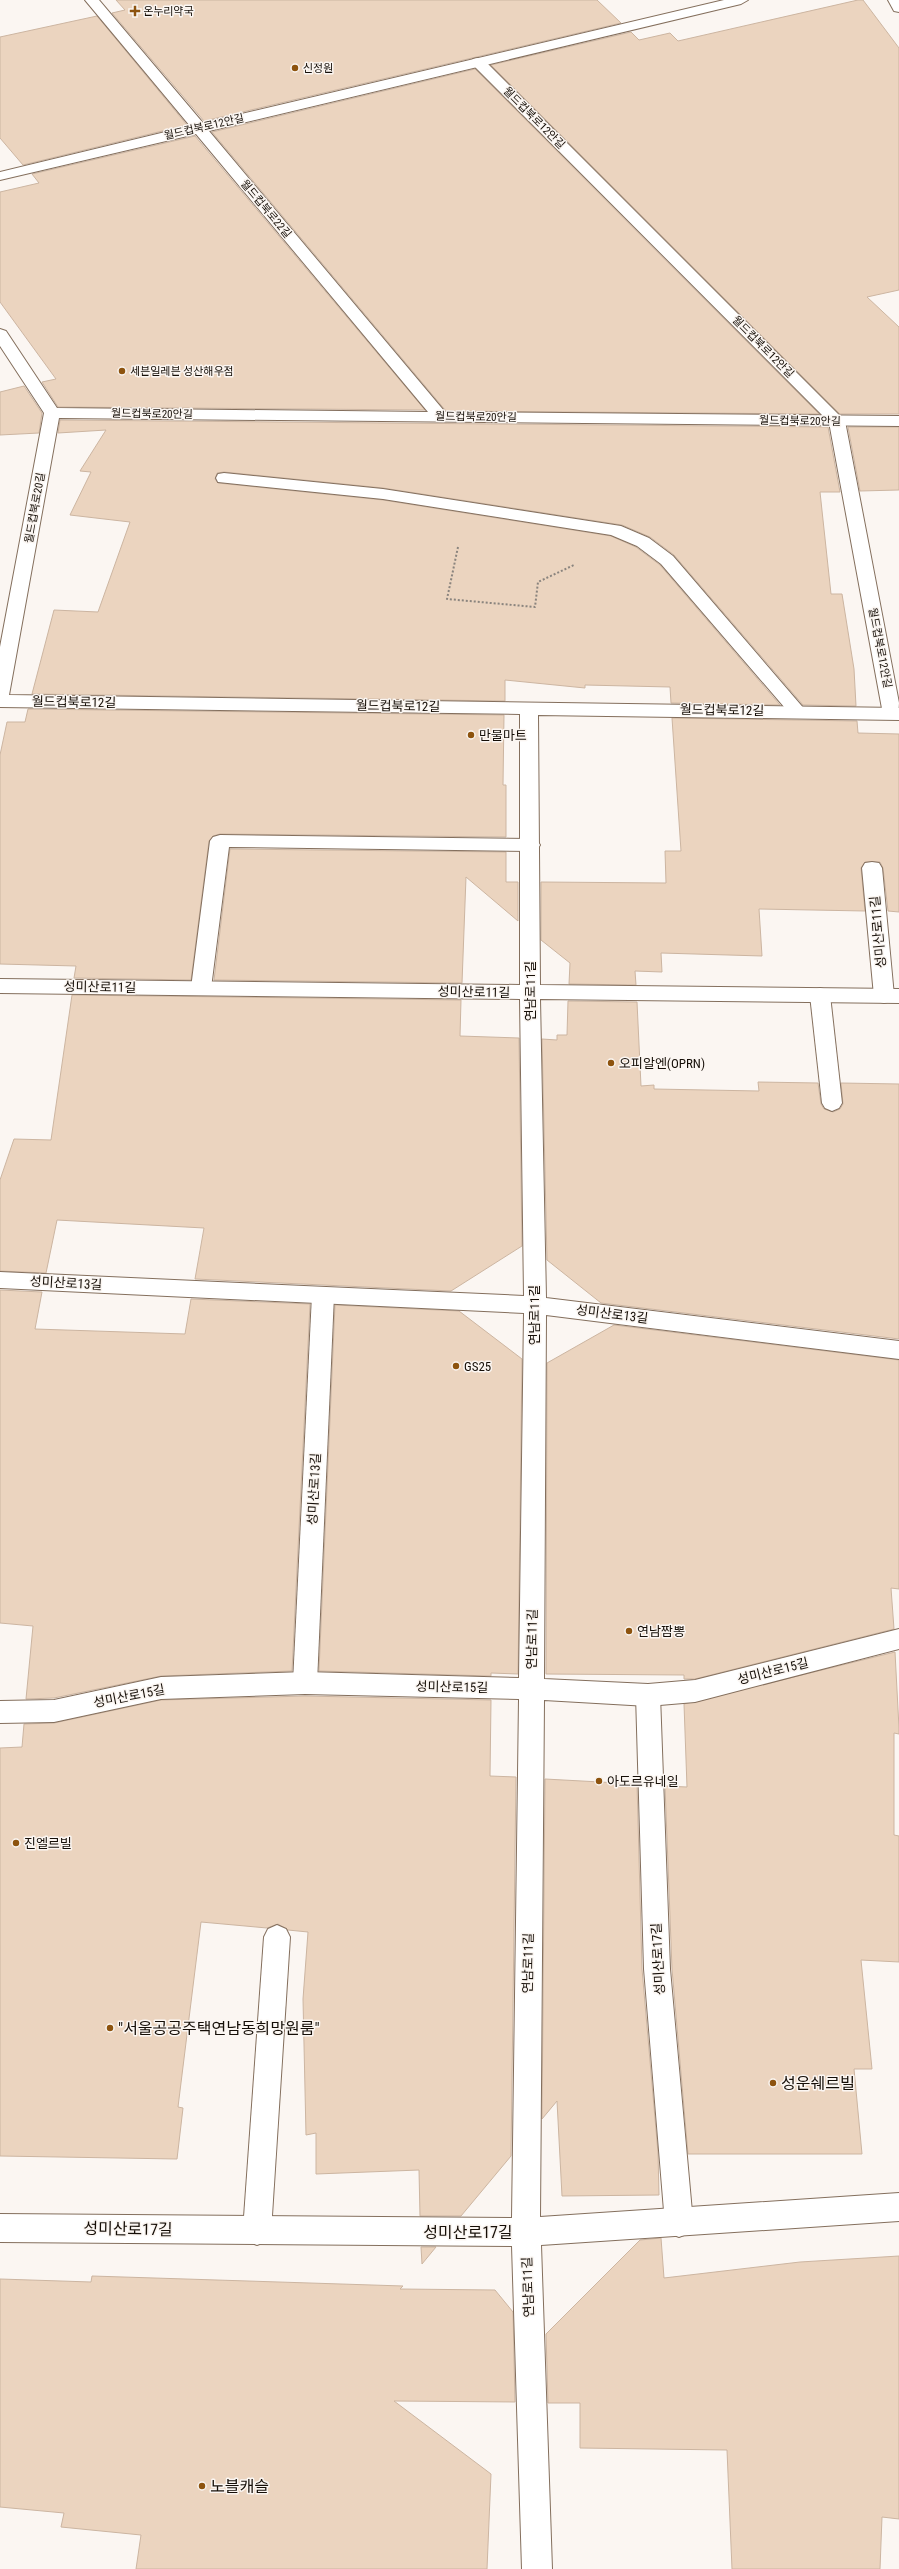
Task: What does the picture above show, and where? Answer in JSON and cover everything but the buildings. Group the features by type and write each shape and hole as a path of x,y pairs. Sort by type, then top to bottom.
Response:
{"street":[{"name":"월드컵북로22길","path":"92,0 442,417"},
{"name":"월드컵북로12안길","path":"0,176 741,0"},
{"path":"895,0 899,8"},
{"name":"월드컵북로12안길","path":"478,62 836,421 896,714"},
{"path":"0,334 52,413"},
{"name":"월드컵북로20안길","path":"52,413 899,421"},
{"name":"월드컵북로20길","path":"0,696 52,413"},
{"name":"월드컵북로12길","path":"224,478 383,494 615,530 643,542 667,560 797,711"},
{"name":"월드컵북로12길","path":"0,702 797,711 896,714"},
{"name":"연남로11길","path":"529,708 530,993 535,1305 526,2232 537,2569"},
{"path":"201,988 220,841 530,845"},
{"name":"성미산로11길","path":"0,986 892,996 872,868"},
{"path":"820,995 832,1103"},
{"name":"성미산로13길","path":"0,1280 535,1305 899,1350"},
{"name":"성미산로13길","path":"305,1683 323,1295"},
{"name":"성미산로15길","path":"0,1712 54,1711 161,1688 305,1683 531,1689 648,1695 695,1691 899,1639"},
{"name":"성미산로17길","path":"648,1695 658,1968 679,2223"},
{"path":"257,2231 277,1937"},
{"name":"성미산로17길","path":"0,2228 526,2232 679,2223 899,2207"}],"path":[{"path":"473,508 454,556 447,599 534,607 538,582 627,536"}],"place":[{"name":"온누리약국","path":"135,11"},
{"name":"신정원","path":"295,68"},
{"name":"세븐일레븐 성산해우점","path":"122,371"},
{"name":"만물마트","path":"471,735"},
{"name":"오피알엔(OPRN)","path":"611,1063"},
{"name":"GS25","path":"456,1366"},
{"name":"연남짬뽕","path":"629,1631"},
{"name":"아도르유네일","path":"599,1781"},
{"name":"진엘르빌","path":"16,1843"},
{"name":"\"서울공공주택연남동희망원룸\"","path":"110,2028"},
{"name":"성운쉐르빌","path":"773,2083"},
{"name":"노블캐슬","path":"202,2486"}]}
